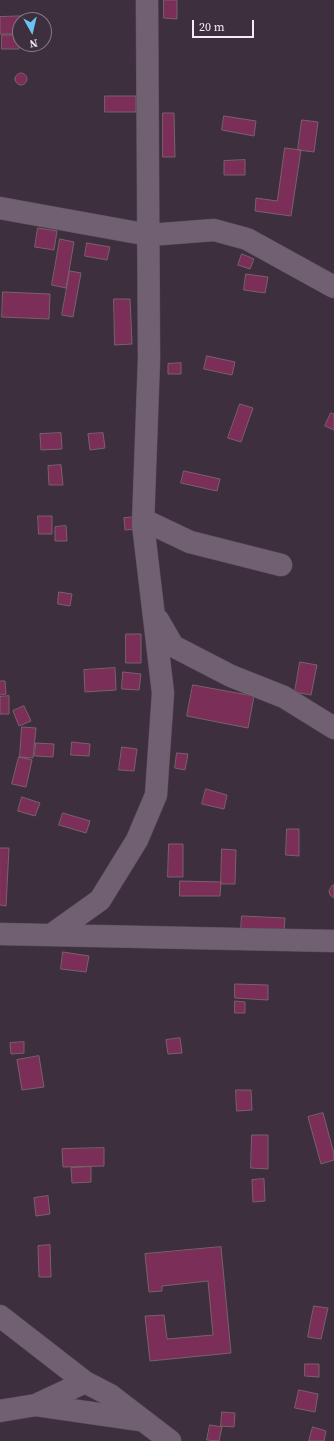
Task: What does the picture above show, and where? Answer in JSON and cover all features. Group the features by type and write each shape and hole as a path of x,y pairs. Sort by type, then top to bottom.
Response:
{"street":[{"path":"51,935 100,900 137,840 156,795 163,693 143,524 149,359 147,0"},
{"path":"0,208 149,235 214,230 247,239 334,287"},
{"path":"143,524 150,523 190,542 281,565"},
{"path":"154,614 173,646 231,676 284,697 334,728"},
{"path":"0,934 334,942"},
{"path":"0,1316 85,1382 110,1395 170,1441"},
{"path":"0,1411 36,1404 85,1382"},
{"path":"36,1404 144,1421"}],"building":[{"path":"164,0 177,0 177,19 164,18"},
{"path":"0,17 12,17 12,34 0,34"},
{"path":"2,35 12,35 12,49 2,49"},
{"path":"19,73 23,73 27,79 23,85 19,85 15,81 15,77"},
{"path":"105,96 136,96 136,112 105,112"},
{"path":"163,113 174,113 175,157 163,157"},
{"path":"224,116 256,121 254,136 222,130"},
{"path":"302,120 318,122 314,152 298,150"},
{"path":"285,148 301,150 291,216 255,211 256,198 277,201"},
{"path":"245,160 245,175 224,175 224,161"},
{"path":"38,228 57,231 54,250 35,247"},
{"path":"60,239 74,242 66,288 52,285"},
{"path":"87,243 110,247 107,260 85,256"},
{"path":"242,254 254,259 250,269 238,265"},
{"path":"70,271 81,273 73,317 62,315"},
{"path":"246,274 268,277 265,293 244,290"},
{"path":"3,292 50,294 49,319 2,317"},
{"path":"114,299 130,299 132,344 115,345"},
{"path":"207,356 235,362 232,375 204,369"},
{"path":"181,363 181,374 168,374 168,364"},
{"path":"240,404 253,408 241,442 228,438"},
{"path":"331,413 334,414 334,430 325,426"},
{"path":"61,433 62,449 41,450 40,434"},
{"path":"103,433 105,448 90,450 88,434"},
{"path":"61,465 63,485 49,485 48,466"},
{"path":"184,471 220,479 217,491 181,483"},
{"path":"38,516 52,516 52,534 39,534"},
{"path":"137,517 138,529 125,530 124,518"},
{"path":"66,526 67,541 55,541 55,527"},
{"path":"59,592 72,594 70,606 58,604"},
{"path":"126,634 141,634 141,663 126,663"},
{"path":"300,662 317,665 311,695 295,692"},
{"path":"115,668 116,690 85,692 84,670"},
{"path":"123,672 141,674 139,690 122,689"},
{"path":"0,681 5,681 6,694 0,695"},
{"path":"193,685 254,696 248,728 187,716"},
{"path":"9,696 9,714 0,714 0,697"},
{"path":"24,706 31,721 19,726 13,711"},
{"path":"22,727 36,728 33,758 20,757"},
{"path":"72,742 90,744 89,756 71,755"},
{"path":"36,743 54,744 53,757 35,756"},
{"path":"122,747 137,749 134,771 119,770"},
{"path":"177,753 188,754 185,770 175,768"},
{"path":"19,757 32,760 26,787 12,784"},
{"path":"206,789 227,795 224,809 202,804"},
{"path":"22,797 40,803 35,816 18,811"},
{"path":"63,813 90,821 86,833 59,825"},
{"path":"287,829 299,829 299,856 286,855"},
{"path":"169,844 183,844 183,877 168,877"},
{"path":"0,848 9,848 6,906 0,905"},
{"path":"222,849 236,850 235,884 221,884"},
{"path":"180,881 221,882 220,896 180,896"},
{"path":"333,885 334,898 330,895 329,891"},
{"path":"242,916 285,918 284,931 241,929"},
{"path":"63,952 89,956 86,972 61,969"},
{"path":"235,984 268,985 268,1000 235,998"},
{"path":"235,1001 245,1002 245,1013 235,1013"},
{"path":"180,1038 182,1053 168,1054 166,1040"},
{"path":"24,1042 24,1053 11,1054 10,1043"},
{"path":"39,1056 44,1087 22,1090 17,1060"},
{"path":"236,1090 251,1090 252,1110 237,1111"},
{"path":"323,1113 334,1154 334,1160 321,1164 308,1117"},
{"path":"252,1135 268,1135 268,1169 251,1168"},
{"path":"104,1148 104,1166 63,1167 62,1149"},
{"path":"91,1167 91,1182 72,1183 71,1168"},
{"path":"264,1179 265,1201 253,1202 252,1180"},
{"path":"48,1196 50,1214 36,1216 34,1198"},
{"path":"50,1245 51,1277 39,1277 38,1246"},
{"path":"221,1247 231,1353 150,1361 145,1316 164,1315 167,1339 213,1335 208,1281 162,1286 162,1291 149,1292 145,1254"},
{"path":"314,1306 328,1308 321,1339 308,1337"},
{"path":"305,1364 319,1364 319,1377 305,1376"},
{"path":"299,1390 318,1394 315,1412 295,1408"},
{"path":"222,1412 235,1413 234,1427 221,1426"},
{"path":"210,1425 222,1427 219,1441 207,1440"},
{"path":"313,1427 326,1431 324,1441 309,1441"}]}
